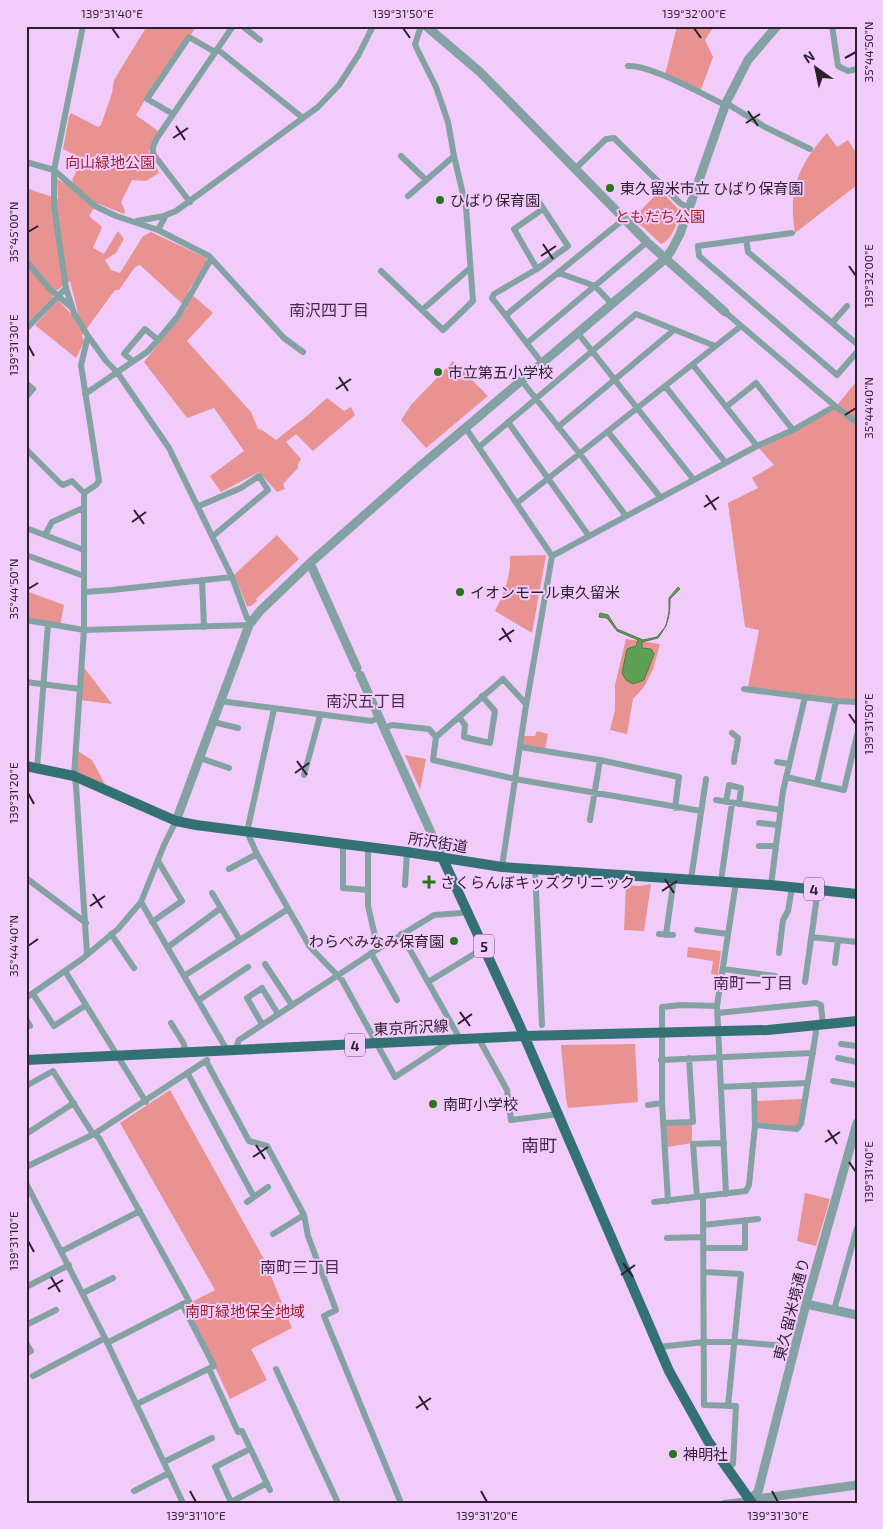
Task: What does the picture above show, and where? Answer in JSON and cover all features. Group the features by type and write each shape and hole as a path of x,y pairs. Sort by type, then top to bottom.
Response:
{"main road":[{"name":"所沢街道","path":"32,768 74,776 176,821 247,832 406,852 502,867 736,882 857,894"},
{"name":"5","path":"442,858 559,1114 678,1390 693,1418 751,1501"},
{"name":"東京所沢線","path":"26,1060 185,1052 206,1056 231,1050 524,1036 719,1032 857,1021"}],"street":[{"path":"83,26 54,170 54,206 66,288 73,309 88,336 106,361 117,372 166,442 213,536 250,623"},
{"path":"190,202 152,152 157,138 233,26"},
{"path":"242,26 260,40"},
{"path":"136,221 166,215 190,202 318,107 339,85 359,54 373,26"},
{"path":"381,270 442,330 473,301 469,269 466,207 446,114 415,44 421,26"},
{"path":"426,26 480,72 664,259 724,312 857,423"},
{"path":"26,998 65,972 111,934 141,902 176,821 250,623 310,563 520,380 664,259 678,240 725,104 748,60 778,26"},
{"path":"832,26 838,66 848,71 857,70"},
{"path":"173,114 147,99 189,37 216,51 303,118"},
{"path":"628,66 634,65 658,73 725,104 765,127 810,149"},
{"path":"575,169 606,139 614,138 668,192 689,209"},
{"path":"401,156 426,180"},
{"path":"408,196 454,156"},
{"path":"26,162 54,170 95,206 116,216 136,221 158,230 199,250 211,259 284,338 303,352"},
{"path":"535,196 568,246 537,269 494,294 492,298 542,363"},
{"path":"537,269 514,229 543,209"},
{"path":"158,230 166,215"},
{"path":"506,315 624,220"},
{"path":"792,233 698,246 699,256 837,375 857,352"},
{"path":"746,239 748,252 857,344"},
{"path":"527,343 647,242"},
{"path":"85,394 147,352 178,316 211,259"},
{"path":"26,261 57,296 73,309"},
{"path":"422,310 469,269"},
{"path":"559,273 595,286 611,304"},
{"path":"26,329 66,288"},
{"path":"832,323 847,306"},
{"path":"479,446 636,314 715,346"},
{"path":"517,503 741,326"},
{"path":"133,362 124,354 144,329 158,340"},
{"path":"558,427 674,330"},
{"path":"577,332 694,480"},
{"path":"84,493 99,481 81,365 88,336"},
{"path":"692,365 757,446"},
{"path":"520,380 580,454 626,516"},
{"path":"26,383 33,389 26,397"},
{"path":"726,407 756,383 793,430"},
{"path":"665,386 726,463"},
{"path":"552,556 757,446 793,430 835,406"},
{"path":"508,422 589,536"},
{"path":"466,427 552,556 526,704 502,867"},
{"path":"608,432 661,498"},
{"path":"26,449 60,483 72,481 84,493 84,630 74,776 87,954"},
{"path":"199,506 241,488 259,476 268,490 213,536"},
{"path":"45,535 52,522 83,508"},
{"path":"26,528 84,550"},
{"path":"26,555 84,576"},
{"path":"310,563 442,858"},
{"path":"85,592 232,577"},
{"path":"202,580 204,627"},
{"path":"26,620 84,630 204,627 250,623"},
{"path":"32,768 43,684 48,624"},
{"path":"526,704 503,679 436,737 432,760 515,779 701,812"},
{"path":"26,682 80,689"},
{"path":"744,689 836,702 857,702"},
{"path":"459,717 466,724 464,737 490,743 495,711 482,696"},
{"path":"771,885 780,810 804,697"},
{"path":"220,701 320,716 371,721 379,718"},
{"path":"816,784 836,702"},
{"path":"274,709 247,832 257,854 310,947 339,974 395,1077 456,1040 428,982 401,934"},
{"path":"304,775 320,716"},
{"path":"213,722 238,728"},
{"path":"384,728 392,725 429,730 436,737"},
{"path":"732,732 738,738 734,762"},
{"path":"786,777 844,790 857,734"},
{"path":"520,748 600,760 678,777 675,808"},
{"path":"200,758 229,768"},
{"path":"590,820 600,760"},
{"path":"777,762 789,764"},
{"path":"691,879 706,780"},
{"path":"716,800 780,810"},
{"path":"721,882 727,819 732,803"},
{"path":"758,822 778,825"},
{"path":"343,844 343,888 368,890"},
{"path":"759,846 776,846"},
{"path":"368,847 368,906 378,949"},
{"path":"406,852 406,885"},
{"path":"229,869 257,854"},
{"path":"152,922 182,901 158,861"},
{"path":"535,869 542,1025"},
{"path":"26,878 86,923"},
{"path":"666,935 674,878"},
{"path":"726,1194 718,1009 736,882"},
{"path":"779,952 777,943 783,920 788,911 792,887"},
{"path":"805,982 818,889"},
{"path":"212,893 240,940"},
{"path":"141,902 184,976 231,1050 239,1040 262,1024 401,934 434,915 461,913 467,910"},
{"path":"168,947 221,908"},
{"path":"184,976 288,909"},
{"path":"697,930 728,934"},
{"path":"111,934 134,968"},
{"path":"811,937 857,942"},
{"path":"835,963 838,940"},
{"path":"428,982 484,948"},
{"path":"371,953 397,1000"},
{"path":"265,964 292,1005"},
{"path":"199,1000 248,966"},
{"path":"723,969 775,976"},
{"path":"65,972 146,1102"},
{"path":"262,1024 246,998 262,988 278,1014"},
{"path":"33,994 54,1026 86,1005"},
{"path":"668,1200 662,1103 662,1008 682,1005 718,1009 821,1005 801,1124 797,1129 755,1125"},
{"path":"171,1023 184,1044 185,1052"},
{"path":"479,1039 507,1090 511,1120 559,1114"},
{"path":"841,1044 857,1046"},
{"path":"661,1060 813,1053"},
{"path":"26,1167 94,1134 146,1102 188,1074 206,1056 249,1141 267,1146 304,1215 308,1236 336,1310 324,1316 401,1503"},
{"path":"664,1123 693,1122 689,1058"},
{"path":"838,1058 857,1062"},
{"path":"26,1086 53,1071 94,1134 99,1138 189,1300 33,1376"},
{"path":"188,1074 254,1197"},
{"path":"833,1081 857,1085"},
{"path":"721,1087 808,1083"},
{"path":"654,1202 746,1192 749,1185 755,1125 754,1085"},
{"path":"26,1134 74,1103"},
{"path":"648,1105 662,1103"},
{"name":"東久留米境通り","path":"751,1501 758,1492 806,1304 857,1123"},
{"path":"724,1143 694,1144 704,1248 704,1405 736,1406 733,1464 727,1469"},
{"path":"26,1183 69,1265 183,1503"},
{"path":"247,1202 268,1187"},
{"path":"62,1251 140,1211"},
{"path":"273,1234 304,1215"},
{"path":"703,1225 758,1219"},
{"path":"704,1248 745,1248 745,1220"},
{"path":"834,1310 857,1228"},
{"path":"667,1238 703,1237"},
{"path":"26,1287 69,1265"},
{"path":"704,1272 741,1274 728,1406"},
{"path":"82,1293 112,1278"},
{"path":"137,1404 214,1366 182,1304"},
{"path":"806,1304 857,1315"},
{"path":"26,1325 56,1310"},
{"path":"658,1347 704,1342 734,1342 796,1347"},
{"path":"26,1343 30,1351 26,1354"},
{"path":"209,1368 238,1432 242,1431 269,1487 231,1502 215,1467 250,1449"},
{"path":"276,1370 338,1503"},
{"path":"164,1462 212,1438"},
{"path":"134,1492 170,1473"},
{"path":"724,1503 857,1486"}],"green space":[{"name":"向山緑地公園","path":"147,26 197,26 151,90 136,115 158,131 149,151 159,173 146,181 132,180 121,202 125,211 124,214 97,203 89,216 102,227 93,248 104,254 118,231 124,239 116,253 105,260 111,270 120,273 143,236 151,232 206,258 207,262 188,291 213,313 187,341 251,412 258,429 276,440 327,398 344,411 351,407 355,415 313,451 296,434 286,442 301,459 298,468 283,484 285,489 277,492 259,472 221,492 210,476 244,451 214,408 187,418 144,362 187,308 140,265 135,267 119,290 115,290 82,335 84,342 76,358 35,325 58,300 73,316 78,313 70,281 56,291 36,271 53,297 26,326 26,188 58,199 57,179 71,187 72,180 83,159 63,149 69,117 71,113 98,127 101,125 112,93 114,80"},
{"path":"677,26 714,26 705,40 713,57 700,92 665,75"},
{"path":"827,133 837,147 848,140 857,154 857,185 795,233 793,217 794,191 802,168"},
{"name":"ともだち公園","path":"660,190 680,211 671,235 661,244 642,226 630,222"},
{"path":"453,361 488,396 426,448 401,420 411,405"},
{"path":"857,381 857,421 837,405"},
{"path":"835,406 857,426 857,700 830,699 748,687 759,630 745,627 728,503 758,488 752,478 774,465 757,446"},
{"path":"277,535 299,559 256,599 257,601 251,606 247,606 234,575"},
{"path":"546,555 532,633 495,611 506,585 510,556"},
{"path":"29,592 64,605 60,626 26,620"},
{"path":"626,639 660,644 653,669 644,687 633,699 627,734 610,730 615,710 615,685"},
{"path":"82,665 112,704 80,700"},
{"path":"537,731 548,734 545,749 522,745 524,736 535,736"},
{"path":"76,750 92,760 109,792 74,776"},
{"path":"405,755 426,759 420,790"},
{"path":"651,884 644,931 624,930 626,885 640,886"},
{"path":"688,947 721,951 718,975 711,974 713,961 687,957"},
{"path":"635,1044 638,1102 568,1108 561,1045"},
{"name":"南町緑地保全地域","path":"170,1090 265,1261 292,1328 251,1349 267,1380 230,1399 186,1305 215,1290 120,1123"},
{"path":"803,1099 800,1123 796,1127 758,1122 757,1101"},
{"path":"692,1124 692,1143 667,1147 665,1125"},
{"path":"805,1193 830,1199 816,1246 797,1241"}],"shaded area":[{"path":"678,587 680,589 670,599 669,615 667,623 669,598"},
{"path":"600,613 608,615 617,629 643,640 657,637 665,628 658,638 642,642 642,648 651,649 654,654 644,680 633,684 626,680 622,673 627,649 636,646 638,640 617,631 607,618 599,617"}],"place":[{"name":"東久留米市立 ひばり保育園","path":"610,188"},
{"name":"ひばり保育園","path":"440,200"},
{"name":"市立第五小学校","path":"438,372"},
{"name":"イオンモール東久留米","path":"460,592"},
{"name":"さくらんぼキッズクリニック","path":"429,882"},
{"name":"わらべみなみ保育園","path":"454,941"},
{"name":"南町小学校","path":"433,1104"},
{"name":"神明社","path":"673,1454"}],"district":[{"name":"南沢四丁目","path":"329,309"},
{"name":"南沢五丁目","path":"366,700"},
{"name":"南町一丁目","path":"753,982"},
{"name":"南町","path":"539,1145"},
{"name":"南町三丁目","path":"300,1266"}]}
